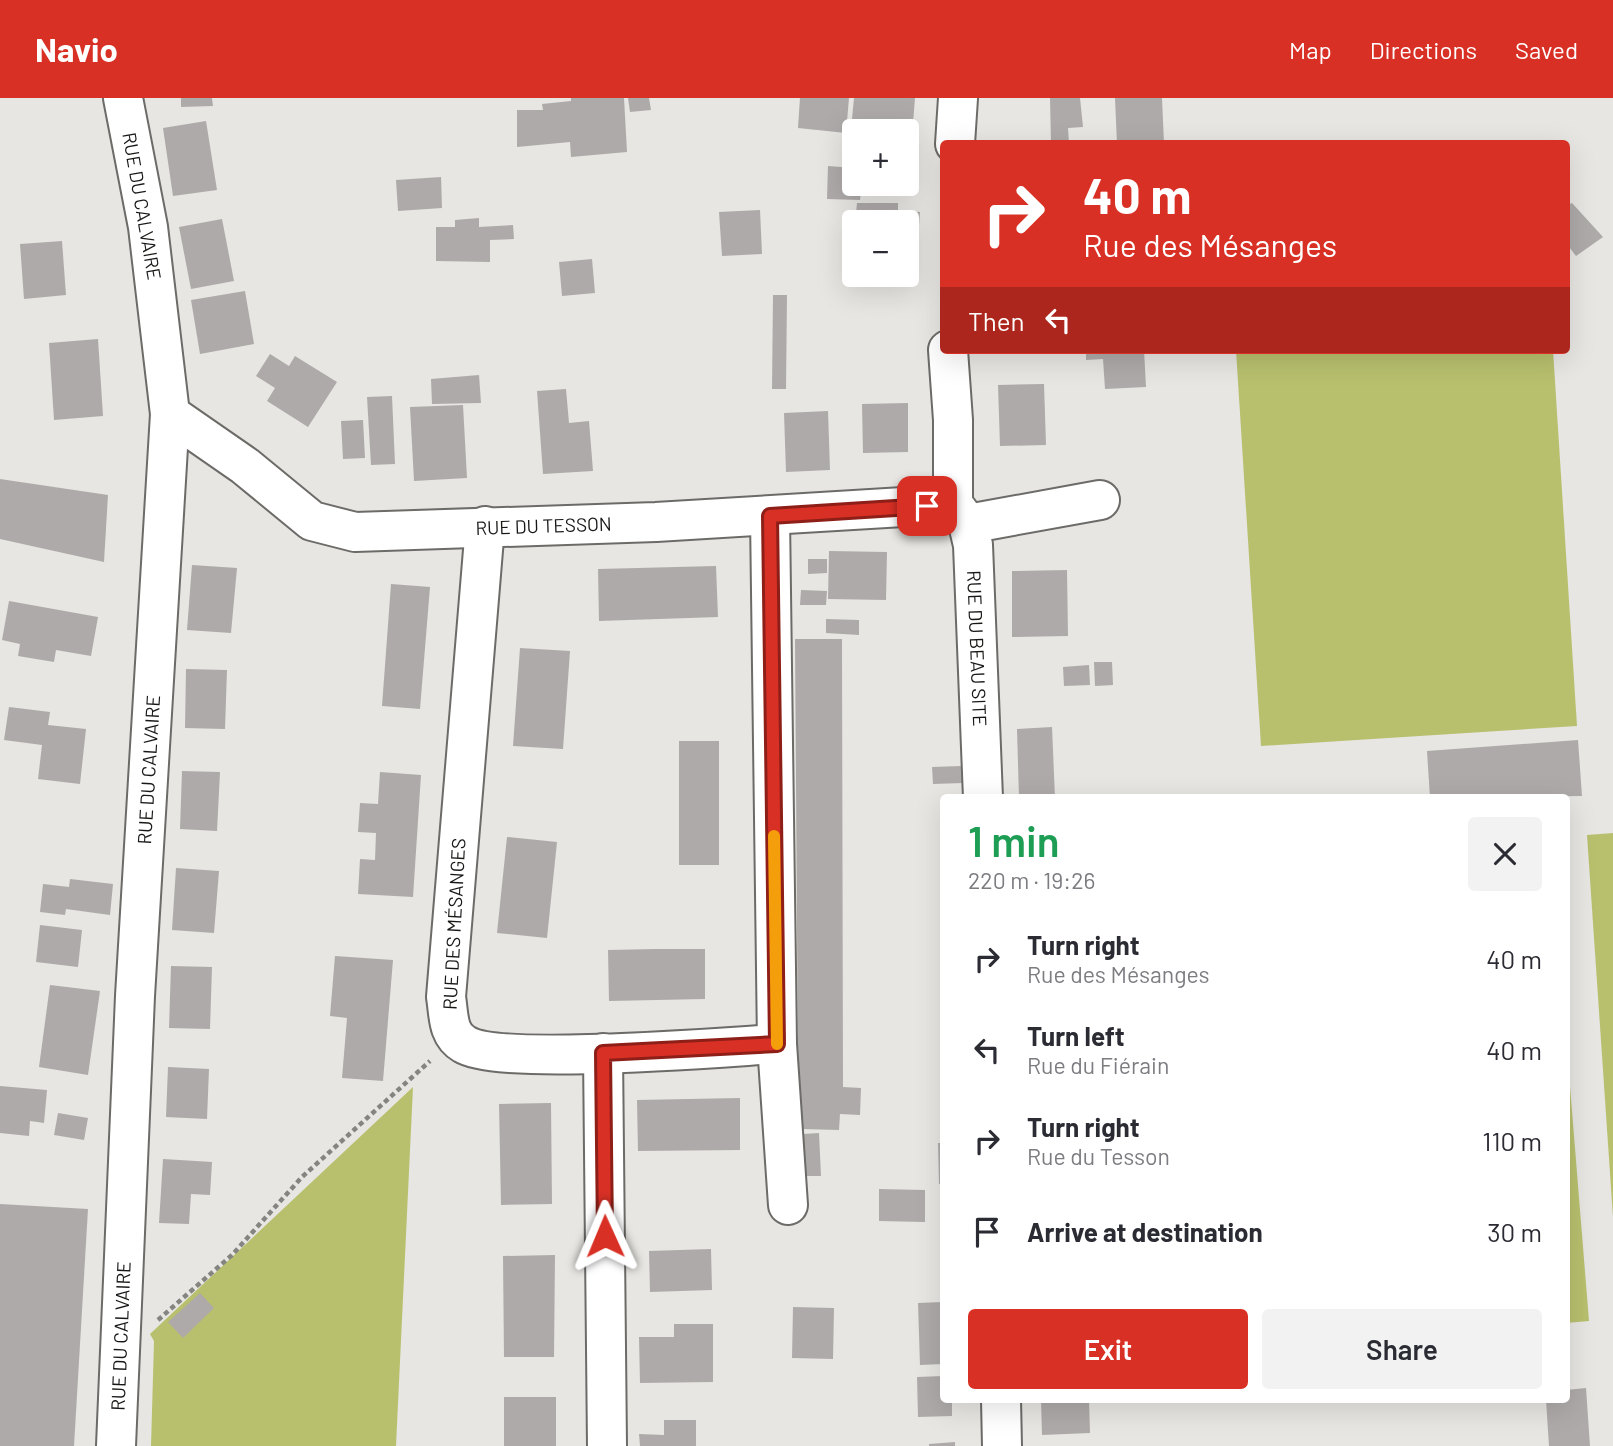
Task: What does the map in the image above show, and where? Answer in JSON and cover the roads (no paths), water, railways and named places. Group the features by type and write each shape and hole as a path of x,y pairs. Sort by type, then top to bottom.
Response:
{"street":[{"name":"RUE DU CALVAIRE","path":"116,1446 135,996 170,414 148,228 123,98"},
{"path":"955,140 958,98"},
{"name":"RUE DU BEAU SITE","path":"948,354 960,514 973,545 983,794"},
{"name":"RUE DU TESSON","path":"170,414 245,466 312,521 355,531 770,516 960,514 1100,500"},
{"path":"770,516 777,1044 788,1205"},
{"name":"RUE DES MÉSANGES","path":"485,526 446,997 451,1031 463,1044 490,1053 603,1053 777,1044"},
{"path":"603,1053 607,1446"},
{"path":"1001,1403 1002,1446"}]}
